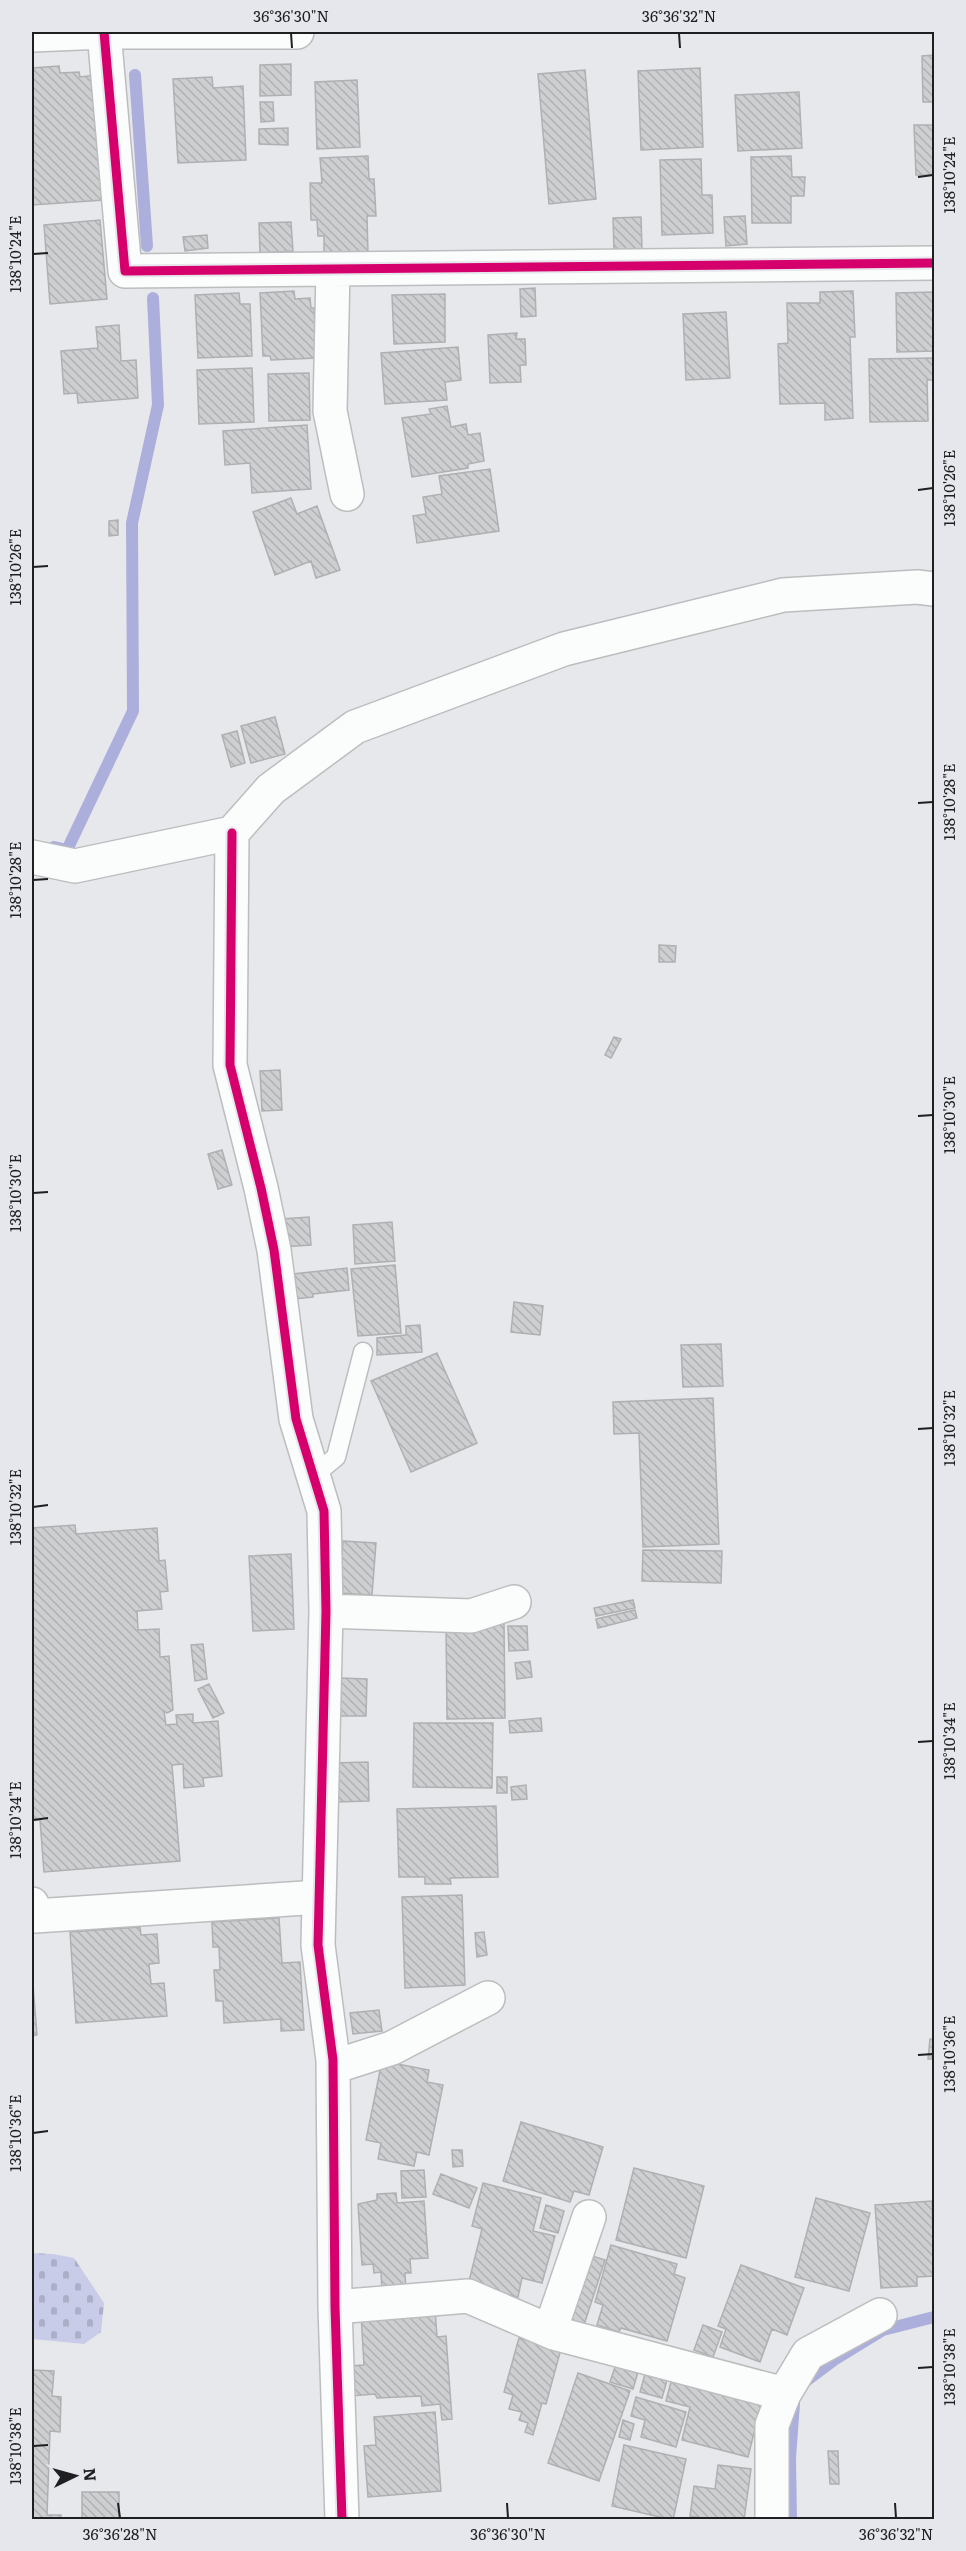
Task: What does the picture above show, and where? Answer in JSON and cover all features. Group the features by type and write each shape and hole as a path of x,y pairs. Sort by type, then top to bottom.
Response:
{"street":[{"path":"32,35 104,32 297,32"},
{"path":"104,32 125,271 934,263"},
{"path":"333,269 330,411 347,494"},
{"path":"32,857 75,866 232,833 270,789 354,727 564,649 783,595 917,587 934,590"},
{"path":"232,833 230,1065 274,1250 296,1419 324,1511 326,1611 318,1945 333,2067 335,2307 342,2520"},
{"path":"326,1611 471,1616 514,1602"},
{"path":"32,1904 35,1916 319,1897"},
{"path":"333,2067 392,2048 488,1998"},
{"path":"550,2331 589,2217"},
{"path":"335,2307 468,2296 550,2331 784,2394"},
{"path":"772,2520 772,2425 784,2394 808,2354 880,2315"}],"lane":[{"path":"313,1476 336,1457 363,1352"}],"green space":[{"path":"32,2253 74,2258 104,2303 101,2332 84,2344 32,2339"}],"building":[{"path":"934,55 934,102 923,102 922,56"},
{"path":"291,64 291,95 260,96 260,65"},
{"path":"59,66 60,73 79,72 80,77 95,75 104,200 32,205 32,68"},
{"path":"700,68 703,147 641,150 638,71"},
{"path":"585,70 596,199 549,204 538,74"},
{"path":"212,77 213,88 243,86 246,160 178,163 173,79"},
{"path":"357,80 360,147 317,149 315,82"},
{"path":"799,92 802,148 738,151 735,95"},
{"path":"260,102 273,102 274,121 261,122"},
{"path":"914,125 934,125 934,225 933,175 916,175"},
{"path":"288,128 288,145 259,144 259,129"},
{"path":"368,156 369,179 374,179 376,216 367,216 368,253 324,255 324,236 318,236 317,220 311,220 310,183 322,183 320,158"},
{"path":"791,156 792,177 805,177 804,196 791,196 791,223 752,223 751,157"},
{"path":"701,159 702,195 712,195 713,233 662,235 660,160"},
{"path":"745,216 747,244 726,246 724,217"},
{"path":"641,217 642,250 614,251 613,218"},
{"path":"100,220 107,299 50,304 44,225"},
{"path":"291,222 293,251 260,253 259,223"},
{"path":"207,235 208,248 185,251 183,237"},
{"path":"535,288 536,316 521,317 520,289"},
{"path":"294,291 295,299 310,298 311,308 314,308 317,358 271,360 270,356 263,356 260,293"},
{"path":"853,291 855,337 850,337 853,418 825,420 825,403 780,404 778,344 788,343 787,303 820,303 820,292"},
{"path":"934,292 934,351 897,352 896,293"},
{"path":"239,293 240,304 250,304 252,356 198,358 195,295"},
{"path":"445,294 445,342 394,344 392,295"},
{"path":"726,312 730,378 686,380 683,314"},
{"path":"119,325 121,361 136,360 138,398 78,403 77,393 64,394 61,351 98,348 96,327"},
{"path":"517,333 516,339 525,339 526,365 520,365 521,382 490,383 488,335"},
{"path":"458,347 461,380 445,382 447,400 385,404 381,353"},
{"path":"934,358 934,380 927,380 928,421 870,422 869,359"},
{"path":"252,368 254,422 199,424 197,370"},
{"path":"309,373 310,420 269,421 268,374"},
{"path":"447,406 451,427 466,424 468,435 480,433 484,461 468,464 468,468 412,477 402,418 431,414 429,409"},
{"path":"307,425 311,489 252,493 250,463 225,465 223,431"},
{"path":"490,469 499,531 417,543 413,516 426,514 423,497 442,494 439,476"},
{"path":"291,498 297,514 317,506 340,570 316,578 311,561 275,575 253,512"},
{"path":"118,520 118,535 109,536 109,521"},
{"path":"275,717 285,754 251,763 241,726"},
{"path":"237,731 245,763 231,767 222,735"},
{"path":"659,945 676,946 675,962 659,962"},
{"path":"614,1037 621,1039 611,1058 605,1055"},
{"path":"280,1070 282,1110 262,1111 260,1071"},
{"path":"222,1150 232,1185 218,1189 208,1154"},
{"path":"309,1217 311,1245 282,1247 281,1219"},
{"path":"392,1222 395,1261 355,1264 353,1225"},
{"path":"395,1265 401,1333 358,1336 351,1269"},
{"path":"347,1268 349,1290 313,1294 313,1297 295,1299 293,1274"},
{"path":"514,1302 543,1306 540,1335 511,1332"},
{"path":"420,1325 422,1352 377,1355 377,1338 406,1335 406,1326"},
{"path":"721,1344 723,1386 683,1387 681,1345"},
{"path":"437,1353 477,1443 411,1472 371,1381"},
{"path":"713,1398 719,1544 643,1547 639,1433 614,1434 613,1402"},
{"path":"75,1525 76,1534 157,1528 159,1561 165,1560 168,1591 160,1592 162,1609 137,1611 138,1630 159,1629 160,1657 169,1656 173,1710 167,1713 164,1711 166,1725 177,1724 176,1715 193,1714 193,1723 218,1721 222,1776 203,1778 204,1786 184,1788 183,1764 172,1765 180,1861 44,1872 40,1820 32,1820 32,1528"},
{"path":"343,1541 376,1543 372,1595 339,1593"},
{"path":"643,1550 722,1551 721,1583 642,1581"},
{"path":"291,1554 294,1629 253,1631 249,1556"},
{"path":"633,1600 635,1608 596,1616 594,1608"},
{"path":"635,1610 637,1618 598,1628 596,1619"},
{"path":"504,1622 505,1718 447,1719 446,1623"},
{"path":"508,1626 527,1626 528,1650 509,1651"},
{"path":"203,1644 207,1679 195,1681 191,1645"},
{"path":"530,1661 532,1677 517,1679 515,1663"},
{"path":"340,1678 367,1679 366,1716 339,1716"},
{"path":"209,1684 224,1713 213,1718 198,1689"},
{"path":"541,1718 542,1731 510,1733 509,1721"},
{"path":"414,1723 493,1723 492,1788 413,1787"},
{"path":"368,1762 369,1801 335,1802 333,1763"},
{"path":"497,1777 507,1777 507,1793 497,1793"},
{"path":"526,1785 527,1799 512,1800 511,1787"},
{"path":"496,1806 498,1877 450,1878 451,1884 425,1884 425,1877 399,1877 397,1809"},
{"path":"462,1895 465,1985 405,1988 402,1897"},
{"path":"279,1918 282,1963 300,1962 304,2030 281,2031 281,2019 224,2023 223,2001 216,2001 214,1970 220,1970 219,1947 213,1947 212,1922"},
{"path":"140,1927 141,1935 157,1934 159,1963 149,1964 151,1984 164,1983 167,2016 76,2023 70,1932"},
{"path":"484,1932 487,1955 477,1957 475,1933"},
{"path":"32,1973 37,2035 32,2036"},
{"path":"379,2010 382,2031 353,2034 350,2013"},
{"path":"930,2039 934,2040 934,2059 928,2059"},
{"path":"382,2061 429,2070 427,2082 443,2085 429,2155 417,2152 414,2166 378,2159 381,2143 366,2140"},
{"path":"521,2122 603,2147 589,2195 574,2191 570,2202 503,2181"},
{"path":"452,2150 462,2150 463,2166 453,2167"},
{"path":"634,2168 704,2186 686,2258 616,2240"},
{"path":"424,2170 426,2197 402,2198 401,2171"},
{"path":"441,2174 477,2188 469,2208 433,2194"},
{"path":"483,2183 541,2198 533,2231 555,2236 542,2283 522,2278 518,2297 468,2285 482,2229 472,2226"},
{"path":"396,2193 397,2203 424,2201 428,2258 410,2259 411,2273 405,2273 406,2291 382,2292 381,2272 374,2273 373,2264 362,2265 358,2204 377,2200 377,2194"},
{"path":"816,2198 870,2213 849,2291 795,2277"},
{"path":"932,2201 934,2276 917,2277 917,2286 881,2288 875,2205"},
{"path":"546,2205 564,2211 558,2233 540,2228"},
{"path":"611,2245 677,2264 674,2274 685,2278 667,2341 621,2328 619,2332 597,2325 603,2305 595,2302"},
{"path":"589,2255 605,2260 584,2325 569,2321"},
{"path":"741,2265 804,2288 787,2335 772,2329 760,2362 720,2347 726,2329 718,2326"},
{"path":"435,2309 437,2337 446,2336 452,2419 442,2420 440,2404 422,2406 421,2396 377,2398 375,2394 350,2396 348,2366 364,2365 361,2314"},
{"path":"703,2325 722,2332 713,2357 694,2350"},
{"path":"519,2338 561,2349 546,2404 542,2403 533,2435 525,2432 528,2423 519,2420 522,2412 509,2409 513,2395 504,2392"},
{"path":"616,2364 638,2372 633,2389 610,2382"},
{"path":"647,2367 669,2373 662,2398 640,2392"},
{"path":"32,2370 54,2371 52,2396 61,2397 60,2432 50,2431 47,2515 61,2515 61,2520 32,2520"},
{"path":"578,2373 630,2391 599,2481 548,2463"},
{"path":"673,2374 761,2405 748,2457 682,2440 690,2407 666,2401"},
{"path":"636,2397 686,2412 676,2447 641,2437 645,2420 631,2416"},
{"path":"435,2412 441,2491 368,2497 364,2446 376,2445 374,2417"},
{"path":"623,2420 634,2424 630,2440 619,2437"},
{"path":"624,2445 686,2459 673,2520 612,2506"},
{"path":"828,2451 838,2451 839,2484 830,2484"},
{"path":"718,2465 751,2469 744,2520 716,2520 690,2516 694,2486 715,2489"},
{"path":"82,2492 119,2492 119,2520 82,2520"}],"waterway":[{"path":"135,75 147,246"},
{"path":"54,847 67,850 133,711 132,523 158,405 153,298"},
{"path":"806,2381 834,2360 883,2330 934,2317"},
{"path":"791,2520 790,2458 794,2404"}],"cycle path":[{"path":"104,32 125,271 934,263"},
{"path":"232,833 230,1065 274,1250 296,1419 324,1511 326,1611 318,1945 333,2060 335,2307 342,2520"}]}
